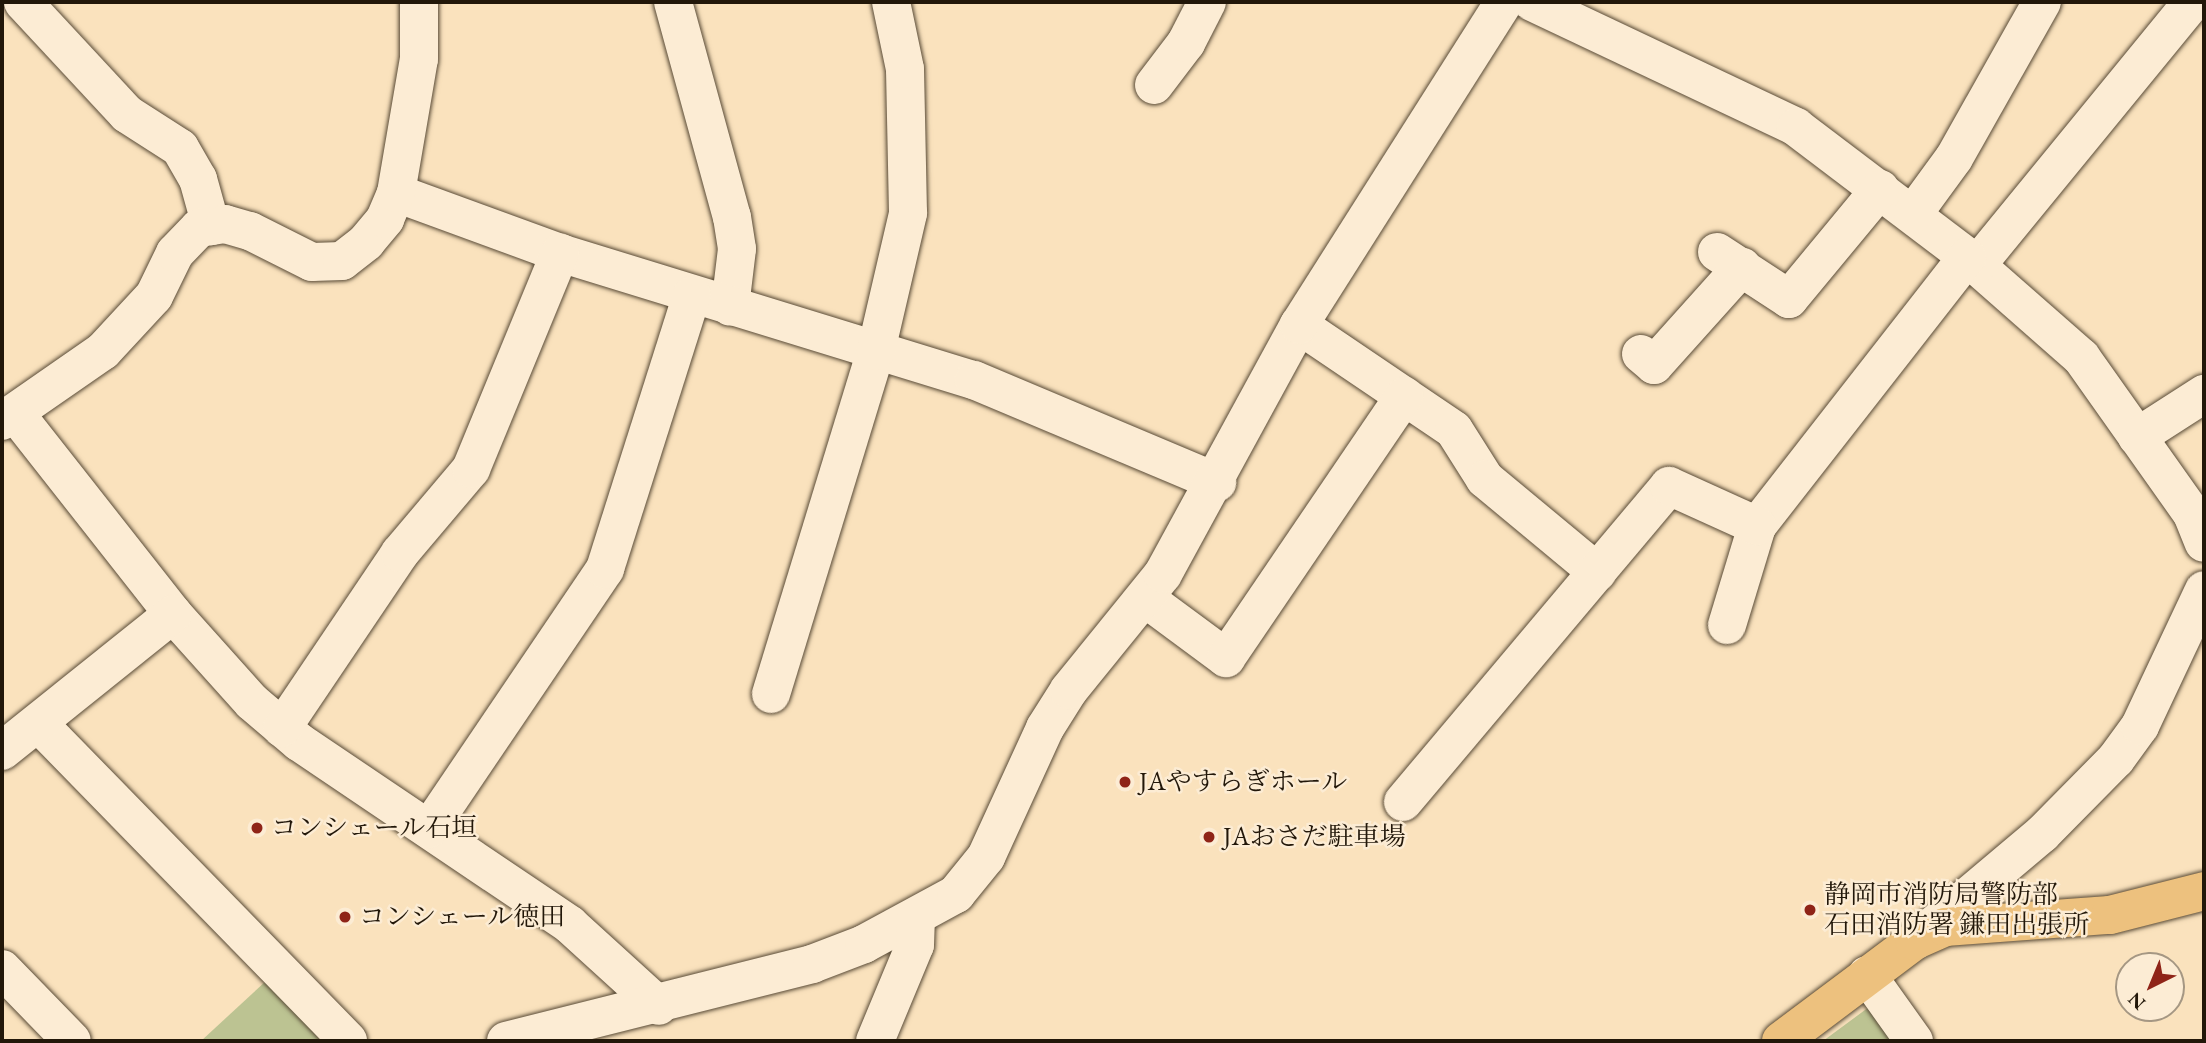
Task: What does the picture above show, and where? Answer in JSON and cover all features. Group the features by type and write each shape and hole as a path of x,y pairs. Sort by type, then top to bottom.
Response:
{"main road":[{"path":"1781,1041 1914,941 1945,927 2110,915 2204,891"}],"street":[{"path":"23,2 127,114 180,148 198,179 211,226"},
{"path":"419,2 419,59 397,193 385,219 342,261 312,262 250,231 225,224 199,228 175,253 154,296 103,351 8,417 173,614 252,702 282,728 570,925 659,1006"},
{"path":"673,2 732,217 737,249 730,307"},
{"path":"771,694 876,351 908,213 905,69 891,2"},
{"path":"1154,85 1186,43 1207,2"},
{"path":"506,1041 659,1006 812,964 916,917 956,894 986,857 1045,728 1069,690 1145,598 1217,482 1299,325 1504,2"},
{"path":"1532,2 1796,127 1972,261 2081,358 2192,514 2204,543"},
{"path":"1913,214 1954,159 2042,2"},
{"path":"1727,625 1757,526 1972,261 2192,2"},
{"path":"1641,354 1654,365 1730,260 1789,299 1880,189"},
{"path":"397,193 560,253 974,380 1217,482"},
{"path":"282,728 387,543 471,469 560,253"},
{"path":"429,829 605,569 692,295"},
{"path":"1299,325 1454,430 1485,479 1597,572"},
{"path":"2137,438 2204,394"},
{"path":"1145,598 1226,658 1405,396"},
{"path":"1404,802 1669,486 1757,526"},
{"path":"1914,941 2042,834 2116,759 2140,726 2204,590"},
{"path":"2,751 173,614"},
{"path":"38,723 348,1041"},
{"path":"875,1041 915,945 916,917"},
{"path":"2,969 72,1041"},
{"path":"1867,975 1914,1041"}],"green space":[{"path":"267,980 321,1041 201,1041"},
{"path":"1869,1007 1892,1041 1823,1041"}],"place":[{"name":"JAやすらぎホール","path":"1125,782"},
{"name":"コンシェール石垣","path":"257,828"},
{"name":"JAおさだ駐車場","path":"1209,837"},
{"name":"静岡市消防局警防部 石田消防署 鎌田出張所","path":"1810,910"},
{"name":"コンシェール徳田","path":"345,917"}]}
